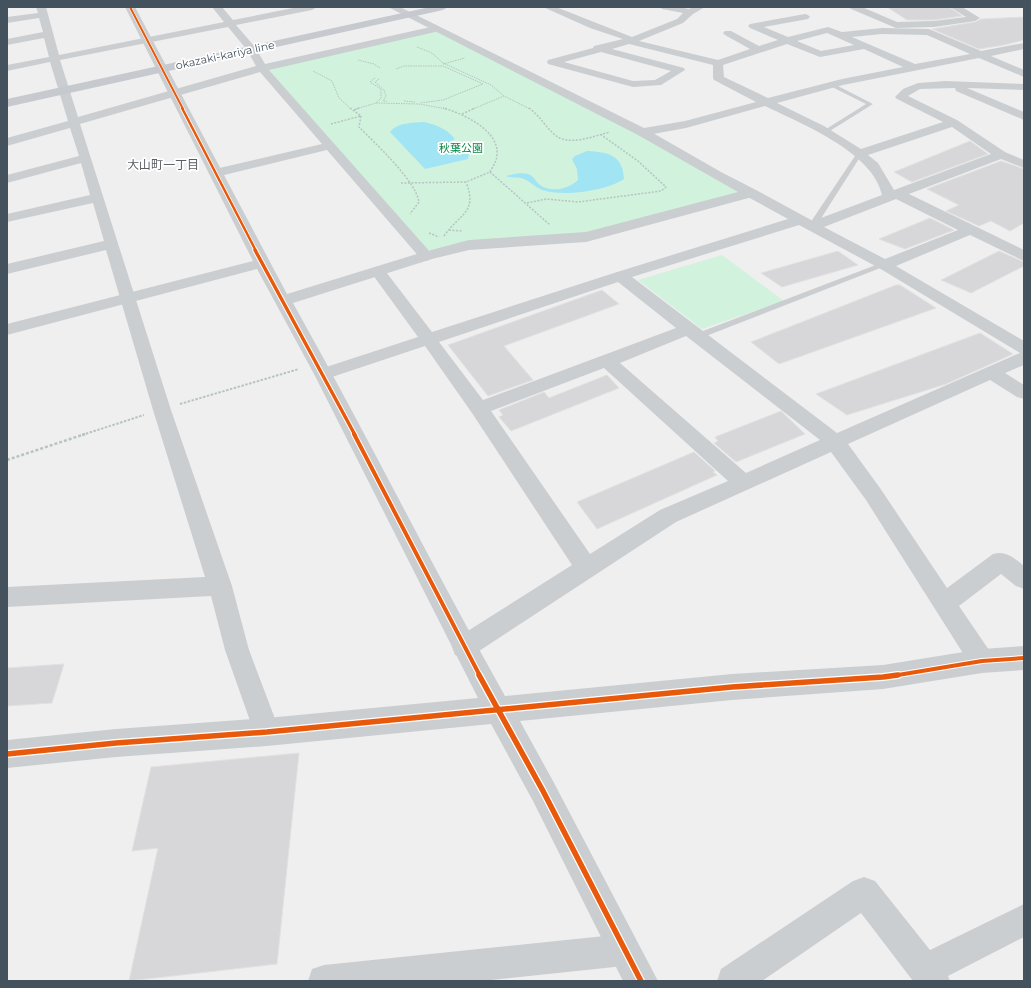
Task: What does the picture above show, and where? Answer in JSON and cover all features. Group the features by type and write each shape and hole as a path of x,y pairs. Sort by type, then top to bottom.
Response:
{"main road":[{"name":"okazaki-kariya line","path":"7,102 443,7"}],"street":[{"path":"130,7 262,263 323,374 464,647 544,791 641,981"},
{"path":"217,7 251,49 262,68 426,256"},
{"path":"7,68 312,7"},
{"path":"393,7 631,126 716,175 884,265 1024,349"},
{"path":"548,7 593,26 626,37 628,41 718,63 789,40 828,30"},
{"path":"665,7 690,12"},
{"path":"541,65 598,48 628,41 680,21 690,12 700,7"},
{"path":"854,7 896,25 934,24 975,18 956,7"},
{"path":"950,7 962,7"},
{"path":"797,8 811,20 828,30 915,68"},
{"path":"7,20 42,11 63,90 86,158 162,410 220,586 237,650 267,732"},
{"path":"811,20 753,26 820,54 888,46"},
{"path":"7,142 262,68 435,29"},
{"path":"842,35 882,31 929,32 982,54 1024,74"},
{"path":"882,31 909,41"},
{"path":"728,33 758,50"},
{"path":"7,42 48,34"},
{"path":"642,132 686,124 832,85 1024,46"},
{"path":"553,62 633,84 657,83 680,70 598,48"},
{"path":"718,63 720,70 718,78 826,132 859,154 873,166 893,195 1024,256"},
{"path":"1024,87 946,84 918,86 906,90 901,96 953,123 1001,155 1024,164"},
{"path":"946,84 1024,116"},
{"path":"859,154 953,123"},
{"path":"216,173 330,146"},
{"path":"323,374 620,276 805,223 893,195 1001,155"},
{"path":"7,179 86,158"},
{"path":"282,301 426,256 469,245 586,237 751,193"},
{"path":"7,218 97,198"},
{"path":"884,265 970,230"},
{"path":"7,269 112,244"},
{"path":"7,330 262,263"},
{"path":"378,271 479,408 587,569"},
{"path":"620,276 835,442 873,494 982,661"},
{"path":"479,408 607,361 693,332"},
{"path":"464,647 668,516 1024,358"},
{"path":"607,361 743,482"},
{"path":"991,373 1024,393"},
{"path":"944,604 1001,561 1024,579"},
{"path":"7,597 220,586"},
{"path":"7,754 267,732 732,687 883,677 982,661 1024,658"},
{"path":"733,981 864,892 929,976 1024,920"},
{"path":"324,981 624,950"}],"lane":[{"path":"826,132 870,104 832,85"},
{"path":"805,223 859,154"},
{"path":"693,332 884,265"}],"path":[{"path":"412,46 432,53 443,63 491,85 504,96 516,101 538,116 557,138 567,140 631,126"},
{"path":"379,79 375,82 384,90 386,96 383,101 428,104 483,84 443,66 404,66 396,69 403,65 443,63 470,56"},
{"path":"301,59 314,72 332,81 333,91 343,103 362,116"},
{"path":"375,78 370,82 381,89 382,93 382,98 376,103"},
{"path":"461,114 504,96"},
{"path":"353,110 376,103 416,104 461,114 482,127 495,144 497,156 490,172 466,182 401,183"},
{"path":"315,129 362,116"},
{"path":"362,116 359,127 393,162 418,194 419,202 410,214 411,220"},
{"path":"527,203 546,200 578,202 602,200 661,191 666,188 633,157 600,134"},
{"path":"490,172 527,203 556,231 562,239"},
{"path":"464,231 449,230 469,209 472,202 472,194 466,182"},
{"path":"426,233 443,238"}],"green space":[{"name":"秋葉公園","path":"436,31 641,134 737,190 738,193 584,234 433,251 426,249 269,70 271,68"},
{"path":"722,255 784,301 702,329 638,280"}],"water":[{"path":"424,122 437,126 449,133 455,139 449,142 451,148 467,150 469,153 468,159 425,169 390,132 397,126"},
{"path":"587,151 602,152 613,156 621,165 624,179 607,187 596,190 561,193 542,190 524,179 506,176 525,173 532,176 540,185 549,189 565,188 578,180 577,169 572,159 575,156"}],"building":[{"path":"887,7 949,7 962,16 934,20 907,20"},
{"path":"1024,17 1024,40 979,49 932,29 975,22 981,19"},
{"path":"970,141 988,154 912,182 894,172"},
{"path":"1001,161 1024,169 1024,223 1010,231 991,221 979,226 946,211 959,205 927,189"},
{"path":"930,218 954,230 905,249 879,239"},
{"path":"838,251 858,265 782,287 761,273"},
{"path":"999,251 1024,262 1024,266 971,293 941,280"},
{"path":"896,285 900,285 936,308 779,364 751,342"},
{"path":"602,290 619,304 504,346 533,380 488,396 448,345"},
{"path":"980,333 1013,354 946,384 847,415 816,394"},
{"path":"607,375 619,388 511,431 499,417 503,415 499,410 544,392 549,398"},
{"path":"781,411 805,434 736,462 714,443 718,441 715,437"},
{"path":"694,452 715,471 713,472 717,475 597,529 577,502"},
{"path":"64,664 52,703 7,706 7,668"},
{"path":"299,753 277,964 129,981 158,848 132,851 151,767"}],"cycle path":[{"path":"130,7 262,263 323,374 464,647 543,791 641,981"},
{"path":"7,754 116,743 267,732 732,687 883,677 982,661 1024,658"}],"district":[{"name":"大山町一丁目","path":"163,164"}]}
